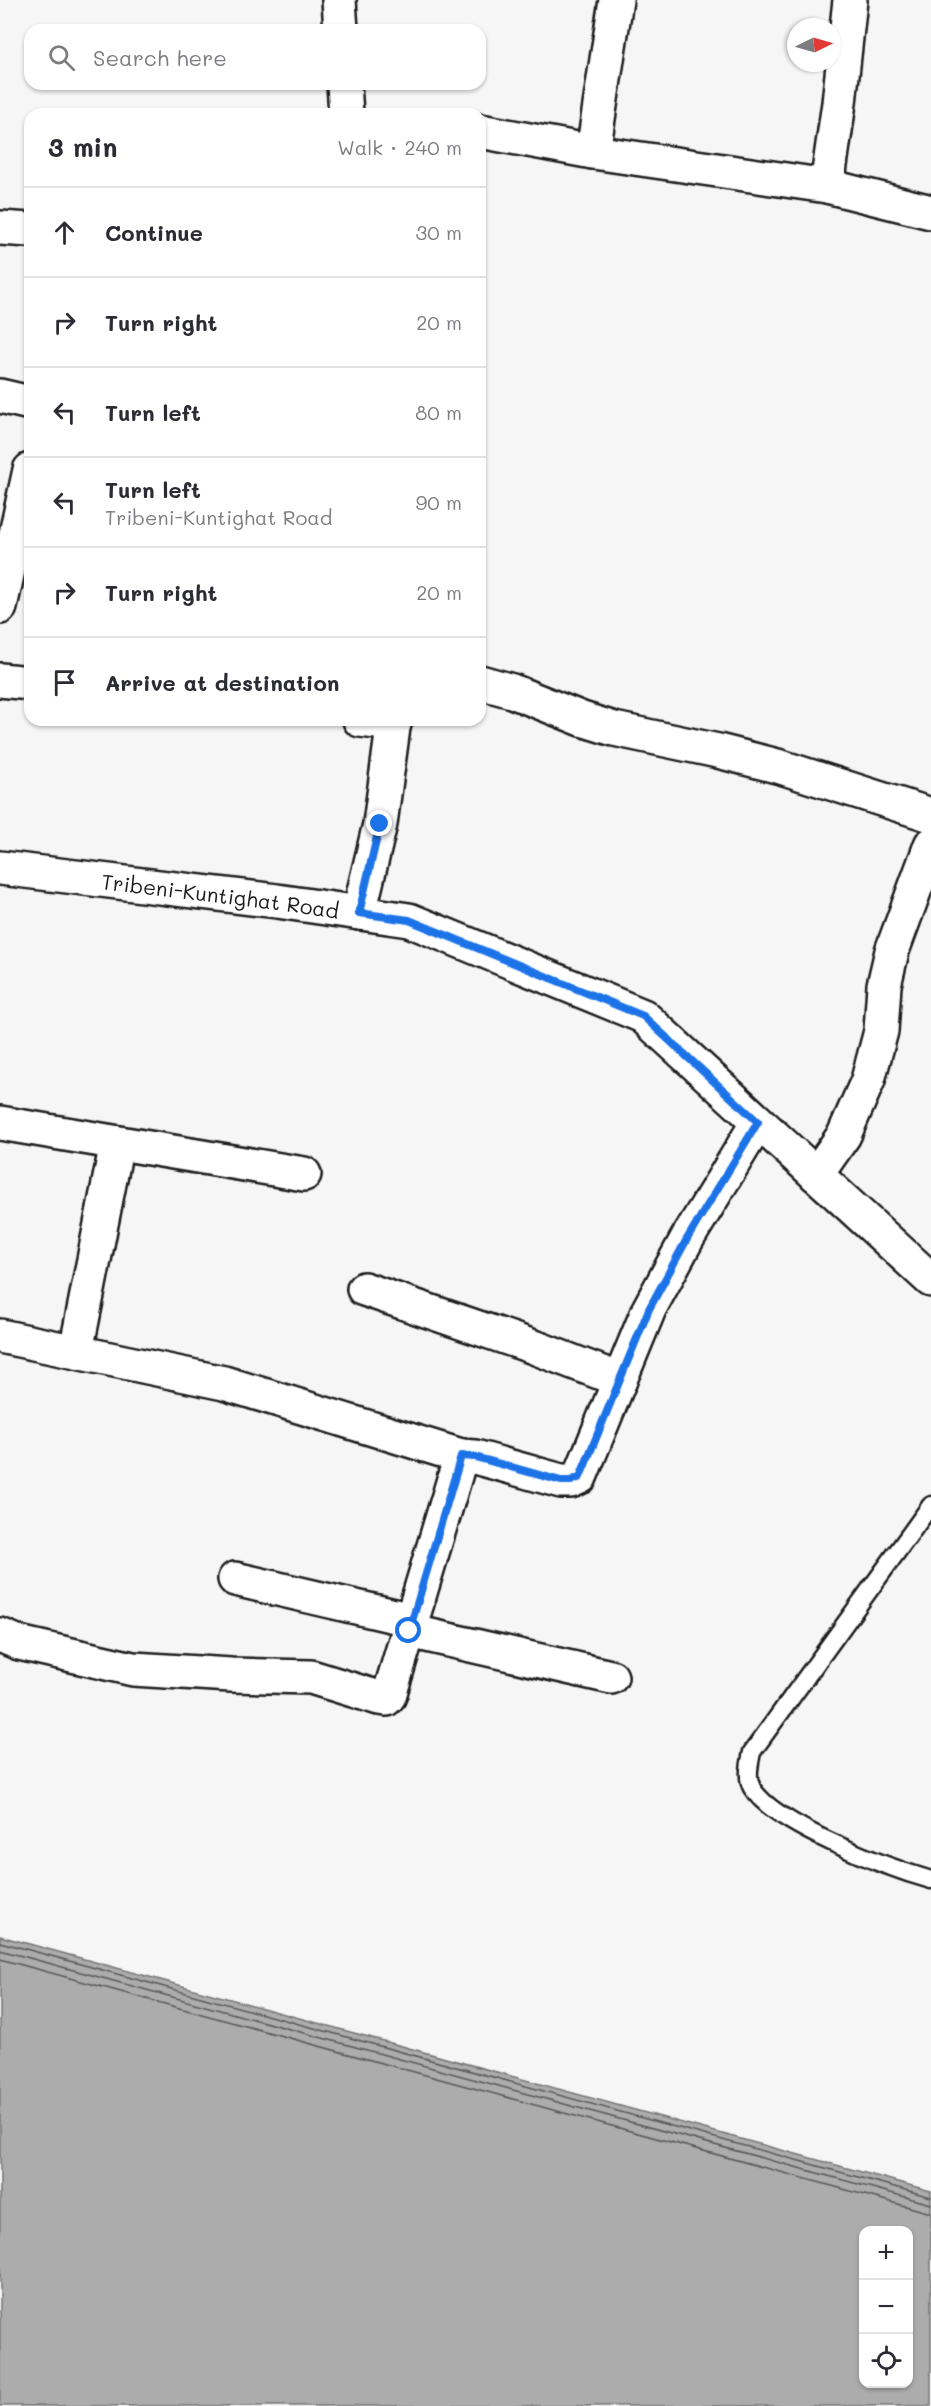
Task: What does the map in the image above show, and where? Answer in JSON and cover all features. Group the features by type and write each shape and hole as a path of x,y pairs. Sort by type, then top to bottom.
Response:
{"street":[{"path":"339,0 341,24"},
{"path":"593,152 616,0"},
{"path":"827,186 850,0"},
{"path":"344,90 346,108"},
{"path":"486,132 593,152 827,186 931,212"},
{"path":"0,228 24,230"},
{"path":"0,396 24,402"},
{"path":"0,607 24,528"},
{"path":"0,680 24,682"},
{"path":"486,684 614,729 781,767 931,815"},
{"path":"359,913 380,824 393,726"},
{"path":"816,1175 844,1135 867,1080 881,1031 884,985 892,951 931,845"},
{"name":"Tribeni-Kuntighat Road","path":"0,868 409,920 643,1016 931,1280"},
{"path":"0,1336 225,1383 461,1456 475,1457 561,1481 571,1481 580,1477 584,1471 655,1299 687,1239 758,1122"},
{"path":"0,1123 304,1174"},
{"path":"76,1351 117,1143"},
{"path":"364,1289 534,1347 620,1380"},
{"path":"0,1635 19,1642 133,1669 311,1677 386,1699 389,1696 461,1456"},
{"path":"235,1579 611,1677"}],"lane":[{"path":"931,1505 752,1752 748,1770 752,1787 771,1809 830,1842 931,1880"}],"water":[{"path":"0,1936 931,2191 931,2406 0,2406"}],"route":[{"path":"380,824 359,913 409,920 643,1016 758,1122 687,1239 649,1309 580,1477 571,1481 561,1481 475,1457 461,1456 409,1631"}]}
